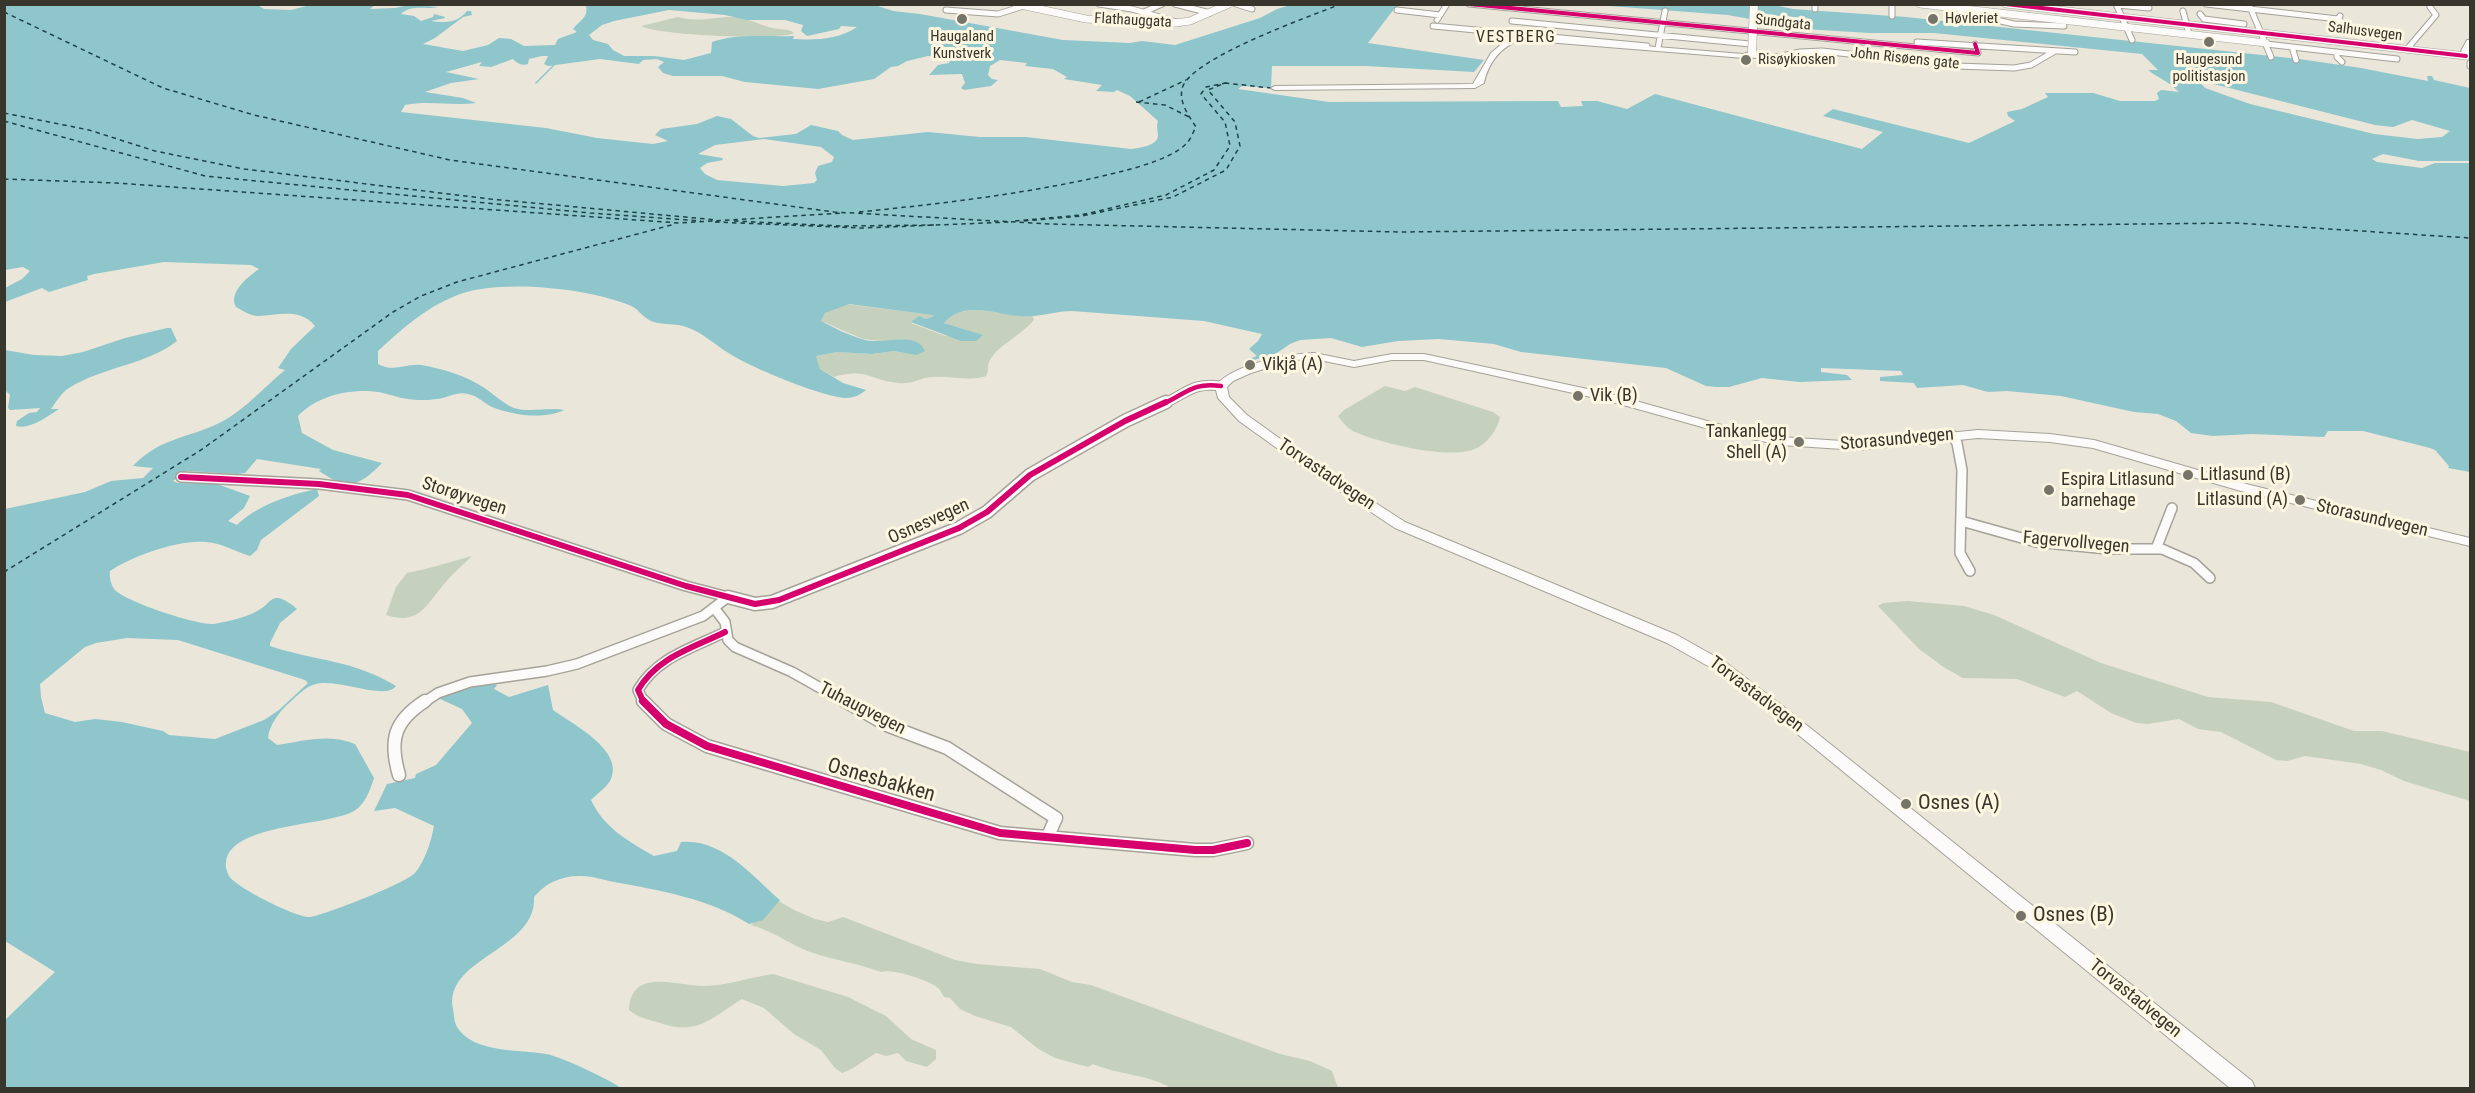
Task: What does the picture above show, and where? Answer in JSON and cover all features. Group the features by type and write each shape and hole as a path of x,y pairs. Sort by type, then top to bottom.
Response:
{"main road":[{"path":"1273,88 1291,91 1333,91 1352,87 1475,86 1480,83 1483,71 1503,45 1516,39 1531,38 1736,56 1752,54 1754,4"},
{"name":"Storasundvegen","path":"1221,386 1229,379 1247,371 1291,357 1314,356 1354,364 1381,358 1410,356 1442,360 1611,398 1731,431 1781,441 1858,446 1952,435 2010,435 2100,445 2246,488 2470,542"},
{"name":"Torvastadvegen","path":"1221,386 1224,398 1243,418 1310,466 1401,525 1672,639 1720,666 1784,715 2245,1089"}],"street":[{"name":"Flathauggata","path":"1016,4 1102,21 1180,23 1229,4"},
{"path":"1099,4 1144,12 1180,23"},
{"path":"1144,12 1162,4"},
{"path":"1175,4 1210,13"},
{"path":"1236,4 1252,9"},
{"path":"1447,4 1431,28 1507,32 1647,46"},
{"name":"Sundgata","path":"1469,4 1978,54 1975,44"},
{"path":"1892,4 1892,16"},
{"path":"1920,4 1969,7 1988,12 2188,33 2397,59"},
{"name":"Salhusvegen","path":"2006,4 2043,8 2061,7 2121,16 2469,55"},
{"path":"2206,4 2339,17 2349,28"},
{"path":"2132,40 2116,5 2149,8"},
{"path":"946,10 993,16 1027,6"},
{"path":"2250,7 2271,57"},
{"path":"2407,49 2436,15 2430,7"},
{"path":"2043,8 2046,18"},
{"path":"1507,32 1516,9"},
{"path":"1397,10 1440,15"},
{"path":"1658,48 1665,11"},
{"path":"1988,12 1991,18 2008,23 2064,26"},
{"path":"2188,33 2183,12 2203,14 2202,18 2208,20 2244,24"},
{"path":"1577,39 1586,28 1589,16"},
{"path":"1512,21 1750,44"},
{"path":"1736,56 1738,30"},
{"path":"1507,32 1516,39"},
{"path":"1815,38 1817,51"},
{"path":"1917,42 2075,52"},
{"path":"1898,46 1900,59"},
{"path":"2292,47 2296,60"},
{"name":"John Risøens gate","path":"1752,54 1777,57 1817,51 1956,66 2014,68 2031,65 2055,51"},
{"path":"2337,52 2337,58 2342,62"},
{"name":"Osnesvegen","path":"728,597 754,604 772,602 959,528 987,512 1030,476 1125,421 1183,395 1192,387 1206,384 1221,386"},
{"path":"1952,435 1957,443 1962,470 1960,552 1970,571"},
{"name":"Storøyvegen","path":"180,477 320,484 408,495 728,597"},
{"name":"Fagervollvegen","path":"2156,549 2172,508"},
{"name":"Fagervollvegen","path":"1961,521 2036,542 2108,549 2156,549 2189,560 2204,570 2210,578"},
{"path":"399,775 393,754 397,728 412,710 438,693 470,682 547,671 577,664 703,616 728,597"},
{"name":"Tuhaugvegen","path":"715,609 725,622 725,633 728,640 735,647 792,672 889,726 957,753 1034,806 1056,818 1048,836"},
{"name":"Osnesbakken","path":"725,633 660,663 642,681 638,690 640,698 663,722 707,746 1000,833 1195,850 1213,850 1247,843"}],"green space":[{"path":"678,17 740,18 772,28 790,30 794,33 767,37 718,36 669,32 641,26"},
{"path":"846,304 933,315 935,316 926,319 920,317 911,323 945,336 982,335 944,323 964,311 1032,315 1034,320 992,356 986,376 980,378 932,377 897,383 860,374 834,377 820,369 816,356 837,352 872,354 894,351 916,355 889,342 863,339 821,321 825,313"},
{"path":"1385,386 1405,391 1415,387 1493,412 1500,417 1499,421 1490,438 1479,447 1453,453 1399,446 1367,436 1350,429 1338,416 1344,410"},
{"path":"472,556 451,576 427,606 414,616 397,618 386,615 396,587 407,573"},
{"path":"1908,601 1964,606 1994,615 2101,663 2208,697 2271,702 2354,731 2382,731 2470,752 2470,801 2404,781 2361,764 2305,756 2287,761 2276,760 2221,732 2198,729 2179,719 2148,724 2136,723 2111,713 2077,691 2065,697 2017,679 1963,678 1919,649 1878,606 1883,603"},
{"path":"777,900 815,919 828,922 843,917 955,960 1040,969 1072,982 1091,985 1280,1054 1310,1061 1332,1071 1338,1088 1171,1088 1153,1080 1093,1064 1088,1067 1055,1058 1037,1048 1011,1027 960,1009 929,982 912,976 881,972 810,952 751,925"},
{"path":"773,974 848,997 886,1016 911,1039 936,1050 936,1059 927,1067 906,1061 898,1053 886,1056 876,1053 842,1073 834,1067 821,1050 794,1034 764,1008 742,999 704,1023 684,1027 647,1019 629,1010 632,996 638,988 647,983 669,982 693,986 713,986"}],"water":[{"path":"256,4 264,9 291,10 314,4 375,5 370,9 409,5 438,7 414,8 401,14 414,16 421,21 433,17 434,14 445,18 431,21 447,22 471,11 472,15 463,17 423,44 463,51 488,45 499,38 511,39 524,46 555,45 558,39 577,32 573,29 585,15 585,4 875,5 893,11 1063,40 1130,43 1142,41 1175,45 1260,18 1291,5 1401,5 1394,9 1368,43 1484,60 1474,72 1366,66 1272,66 1271,88 1242,86 1238,89 1329,102 1558,101 1561,107 1583,106 1581,101 1597,101 1627,109 1655,94 1862,149 1883,132 1823,116 1833,109 1969,143 2015,121 2008,116 2007,112 2022,109 2048,97 2045,93 2093,93 2120,101 2155,101 2159,99 2157,93 2161,90 2179,92 2148,70 2158,70 2142,54 1934,33 1869,33 1805,29 1728,15 1596,5 1769,4 1793,9 1906,17 2299,59 2428,81 2427,76 2432,76 2434,80 2470,88 2470,161 2419,161 2383,154 2372,159 2377,162 2422,168 2435,163 2470,163 2470,472 2448,468 2449,466 2435,450 2430,448 2363,431 2328,431 2324,437 2252,434 2213,436 2191,433 2176,421 2158,414 2134,412 2061,396 2007,391 1988,392 1963,385 1917,388 1914,383 1880,381 1880,377 1903,375 1901,371 1821,368 1821,372 1847,375 1852,380 1799,382 1762,378 1729,387 1717,387 1706,386 1666,368 1521,352 1494,344 1439,339 1398,341 1362,347 1331,338 1300,340 1268,359 1263,357 1251,361 1249,359 1257,356 1249,349 1262,334 1204,321 1072,311 1026,316 970,310 952,316 944,323 983,335 976,341 961,341 911,322 919,316 926,319 934,316 932,315 849,304 825,313 821,321 854,336 873,341 915,341 925,351 916,355 894,351 872,354 837,352 816,356 820,369 843,383 866,390 857,396 845,398 802,387 767,373 737,358 694,330 684,326 651,321 632,306 611,299 542,287 494,287 473,291 444,301 414,320 378,351 378,364 389,368 421,365 437,368 476,383 514,408 564,410 538,416 518,414 492,407 475,396 464,393 419,400 372,391 337,394 316,403 298,416 302,433 333,450 382,463 374,471 359,482 352,484 337,481 319,471 321,469 257,459 245,473 187,471 173,481 217,484 250,496 244,508 228,521 237,525 254,512 296,494 317,489 319,496 261,540 257,550 250,556 218,544 183,543 156,550 110,571 112,585 120,594 162,612 206,624 239,618 257,611 273,599 283,600 297,609 280,623 270,646 350,666 380,677 396,686 391,690 382,691 336,684 316,684 302,692 282,710 273,723 268,738 277,745 326,738 355,744 374,778 364,802 352,812 339,817 280,828 244,840 231,850 226,862 229,876 242,887 267,901 293,913 310,917 365,898 409,878 419,868 425,857 434,826 395,808 374,811 387,784 415,778 416,774 436,765 472,723 462,709 440,699 459,688 483,683 497,685 494,689 509,697 548,685 553,710 594,738 610,758 613,768 611,779 591,800 596,810 610,826 654,856 677,851 681,842 696,842 710,846 723,852 747,870 780,900 763,920 749,924 718,908 684,897 590,877 568,877 549,884 538,892 534,897 531,915 521,930 462,977 454,992 453,1009 456,1025 465,1036 474,1042 498,1049 553,1056 585,1069 621,1088 5,1088 5,1020 55,972 5,941 5,509 85,492 111,481 143,478 153,468 133,466 143,457 162,445 215,425 243,408 285,370 278,368 291,349 315,326 309,320 295,314 255,316 236,307 234,301 240,285 259,269 251,265 164,262 94,274 87,276 88,280 49,292 42,288 5,302 5,288 22,279 30,271 23,267 5,270 5,5","holes":["669,10 725,15 747,20 785,20 803,25 801,31 807,36 839,29 841,26 857,27 834,37 817,39 793,39 794,36 742,36 722,39 712,42 711,53 684,60 654,56 624,56 608,44 593,40 589,35 602,25","548,56 544,64 548,66 600,59 639,64 643,60 657,59 664,62 658,67 663,73 673,76 722,76 745,82 818,89 874,79 891,67 928,56 951,57 949,63 938,65 929,75 962,74 965,83 961,88 964,90 991,86 998,80 988,75 990,66 1000,60 1027,63 1025,66 1053,69 1067,77 1064,79 1102,85 1096,91 1114,92 1117,90 1130,96 1158,121 1158,136 1151,144 1131,149 1026,137 980,137 928,132 853,140 838,131 811,125 796,134 759,138 731,119 717,116 697,124 661,129 655,135 668,141 653,144 597,138 546,128 401,112 405,105 476,103 463,98 425,92 451,83 479,79 446,72 482,62 479,66 491,67 513,59 519,64 526,65 529,59","2198,80 2375,125 2393,127 2412,120 2450,131 2442,137 2418,139 2374,134 2250,104 2205,88","764,139 821,147 834,157 832,162 818,166 815,173 817,180 814,183 783,186 717,180 705,174 700,168 707,163 723,160 722,158 698,154 715,145","127,638 178,640 305,680 308,683 279,710 264,720 215,739 169,735 163,731 122,722 95,719 75,722 45,713 40,684 85,647"]},
{"path":"171,328 177,341 166,349 82,381 64,392 51,409 59,409 33,424 16,426 17,421 29,413 37,412 40,408 10,410 8,408 10,395 5,390 5,350 34,355 62,356"}],"waterway":[{"path":"536,83 554,65"}],"ferry route":[{"path":"859,212 1035,189 1117,173 1168,156 1187,143 1196,127 1185,109 1181,94 1189,77 1227,52 1279,28 1341,4"},
{"path":"4,12 163,88 254,115 450,160 834,212 1050,224 1400,232 2236,223 2470,238"},
{"path":"1139,102 1186,80"},
{"path":"1225,83 1230,82"},
{"path":"1015,221 1081,215 1166,195 1214,170 1230,146 1225,122 1201,94 1206,87 1225,83"},
{"path":"1024,221 1082,216 1173,197 1226,170 1240,146 1235,122 1208,90 1225,83"},
{"path":"1225,83 1271,88"},
{"path":"1136,102 1165,105 1189,117"},
{"path":"4,113 89,130 155,151 244,169 490,199 717,220"},
{"path":"4,121 205,176 590,213 701,221"},
{"path":"4,179 116,183 679,223 843,213"},
{"path":"734,221 841,226 936,225"},
{"path":"715,222 862,228 936,225"},
{"path":"936,225 1010,222"},
{"path":"4,572 201,450 393,312 421,296 457,282 675,224"}],"cycle path":[{"path":"1469,4 1978,53 1975,44"},
{"path":"2006,4 2466,56"},
{"path":"181,477 319,484 408,495 686,586 755,604 779,600 959,528 987,512 1030,475 1125,421 1183,395 1192,387 1206,384 1221,386"},
{"path":"725,632 664,661 645,678 638,690 642,700 656,717 707,746 1000,833 1195,850 1213,850 1247,843"}],"place":[{"name":"Haugaland Kunstverk","path":"962,19"},
{"name":"Høvleriet","path":"1933,19"},
{"name":"Haugesund politistasjon","path":"2209,42"},
{"name":"Risøykiosken","path":"1746,60"},
{"name":"Vikjå (A)","path":"1250,365"},
{"name":"Vik (B)","path":"1578,396"},
{"name":"Tankanlegg Shell (A)","path":"1799,442"},
{"name":"Litlasund (B)","path":"2188,475"},
{"name":"Espira Litlasund barnehage","path":"2049,490"},
{"name":"Litlasund (A)","path":"2300,500"},
{"name":"Osnes (A)","path":"1906,804"},
{"name":"Osnes (B)","path":"2021,916"}],"district":[{"name":"VESTBERG","path":"1516,38"}]}
